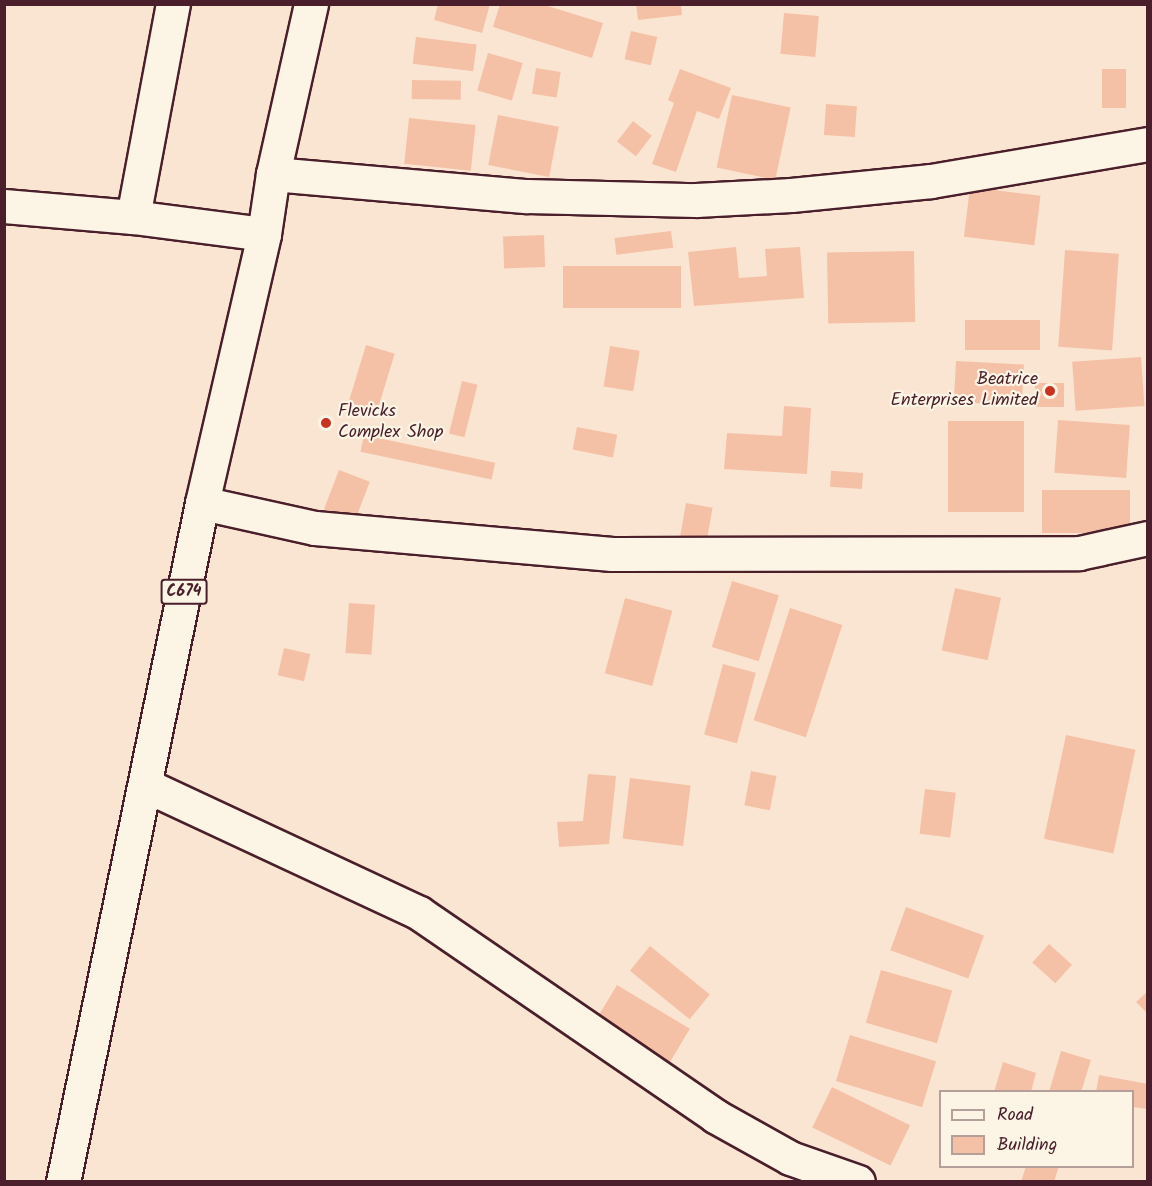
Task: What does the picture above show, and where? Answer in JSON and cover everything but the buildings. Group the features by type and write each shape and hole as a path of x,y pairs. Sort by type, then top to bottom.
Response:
{"street":[{"path":"133,217 173,4"},
{"name":"C674","path":"63,1182 202,503 264,234 273,174 310,4"},
{"path":"273,174 527,196 696,200 791,195 931,181 1148,144"},
{"path":"4,206 133,217 264,234"},
{"path":"202,503 315,528 612,554 1079,553 1148,538"},
{"path":"145,785 419,913 715,1116 790,1158 858,1182"}],"place":[{"name":"Beatrice Enterprises Limited","path":"1050,391"},
{"name":"Flevicks Complex Shop","path":"326,423"}]}
